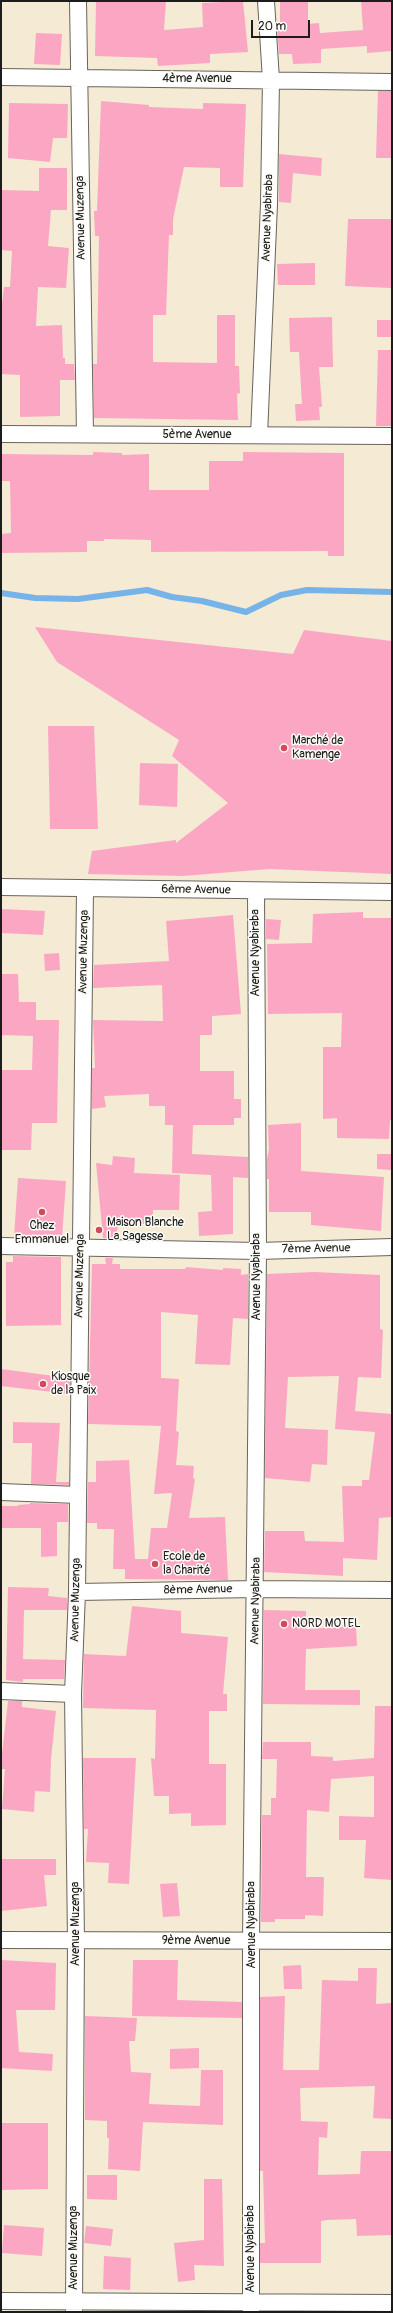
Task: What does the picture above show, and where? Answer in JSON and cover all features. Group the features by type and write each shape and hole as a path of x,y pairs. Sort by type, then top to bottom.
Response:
{"street":[{"name":"Avenue Muzenga","path":"78,1 78,78 85,434"},
{"name":"Avenue Nyabiraba","path":"259,435 269,204 271,80 266,1"},
{"name":"4ème Avenue","path":"1,77 392,82"},
{"name":"5ème Avenue","path":"1,434 392,436"},
{"name":"6ème Avenue","path":"1,887 392,892"},
{"name":"Avenue Muzenga","path":"74,2307 76,1941 73,1694 78,1495 85,889"},
{"name":"Avenue Nyabiraba","path":"251,2307 251,1941 256,1590 258,1250 256,891"},
{"name":"7ème Avenue","path":"1,1246 258,1250 392,1247"},
{"path":"1,1492 78,1495"},
{"name":"8ème Avenue","path":"76,1592 392,1590"},
{"path":"1,1691 73,1694"},
{"name":"9ème Avenue","path":"1,1940 392,1941"},
{"path":"1,2301 74,2307 251,2307 392,2303"}],"building":[{"path":"96,1 166,1 164,30 203,27 202,3 243,1 248,52 210,54 210,63 158,66 157,58 95,56"},
{"path":"280,1 308,1 308,24 319,23 320,33 363,30 361,1 392,1 392,51 367,53 367,46 321,49 321,63 293,64 292,54 279,54 277,26 280,26"},
{"path":"36,33 62,34 60,65 34,64"},
{"path":"378,91 392,91 392,158 376,158"},
{"path":"101,101 149,105 149,107 203,109 203,103 246,104 243,187 220,187 220,168 184,167 173,219 173,235 169,235 166,315 153,315 153,362 217,363 217,315 235,315 235,366 239,366 240,393 237,394 238,420 94,418 93,364 97,364 99,236 95,236 94,211 97,211"},
{"path":"9,103 68,104 67,138 53,138 50,162 8,158"},
{"path":"279,154 322,158 321,176 293,173 291,203 279,202"},
{"path":"39,168 67,168 67,210 51,210 48,246 69,248 66,288 38,287 36,326 62,325 63,358 65,358 65,364 74,364 75,380 60,380 60,416 20,417 20,375 1,374 1,312 4,287 10,287 12,251 1,250 1,190 39,191"},
{"path":"348,219 392,219 391,288 345,286"},
{"path":"315,263 315,285 278,285 277,264"},
{"path":"332,317 333,367 319,367 322,407 319,407 320,420 296,421 295,404 302,404 299,352 290,352 289,318"},
{"path":"377,320 392,320 392,337 377,337"},
{"path":"378,350 392,350 392,426 376,426"},
{"path":"93,452 122,453 122,455 149,454 149,490 209,490 209,461 243,461 243,452 344,453 344,556 328,556 328,551 151,552 151,540 104,539 104,541 87,541 87,552 1,553 1,534 11,533 10,481 1,481 1,454 93,455"},
{"name":"Marché de Kamenge","path":"35,627 293,654 304,630 392,641 392,874 269,869 183,876 88,874 92,851 176,840 176,843 228,803 172,756 179,740 57,662"},
{"path":"48,726 94,726 98,829 50,829"},
{"path":"140,763 178,764 177,807 139,805"},
{"path":"1,909 45,911 43,935 1,933"},
{"path":"363,912 363,918 392,918 392,1120 390,1120 389,1139 337,1138 337,1118 323,1119 323,1047 341,1047 342,1013 268,1014 267,944 312,943 313,914"},
{"path":"233,915 241,1014 212,1016 212,1035 200,1035 200,1071 234,1071 234,1099 241,1099 241,1118 234,1118 234,1125 193,1125 192,1154 248,1157 248,1178 233,1177 233,1234 199,1236 198,1212 212,1211 211,1175 172,1173 173,1125 165,1125 165,1106 149,1106 149,1094 104,1096 106,1107 92,1109 92,1068 95,1068 93,1020 163,1021 162,985 93,988 94,965 169,961 166,921"},
{"path":"266,919 281,920 279,940 266,939"},
{"path":"59,953 60,970 45,971 44,954"},
{"path":"1,974 18,974 19,1002 36,1002 36,1020 59,1020 57,1123 32,1123 31,1150 1,1150 1,1070 32,1070 33,1036 1,1035"},
{"path":"301,1123 301,1171 384,1177 381,1231 311,1225 311,1212 269,1212 269,1179 267,1179 267,1159 269,1149 268,1125"},
{"path":"377,1154 392,1154 392,1170 377,1169"},
{"path":"113,1156 135,1158 134,1173 180,1175 179,1210 153,1210 153,1224 118,1224 116,1239 103,1238 96,1163 112,1165"},
{"path":"18,1178 66,1181 62,1238 14,1237"},
{"path":"13,1256 61,1257 61,1325 6,1326 6,1262 13,1262"},
{"path":"105,1258 113,1258 112,1264 120,1264 120,1269 185,1269 186,1267 223,1270 223,1268 241,1269 241,1275 248,1274 248,1319 233,1318 230,1365 195,1364 198,1315 161,1312 161,1378 179,1379 176,1431 179,1432 176,1465 194,1466 193,1478 195,1479 189,1518 225,1517 228,1580 125,1579 125,1569 113,1569 114,1529 97,1529 97,1523 87,1523 88,1482 96,1482 96,1461 129,1460 135,1559 148,1559 151,1528 167,1528 172,1493 154,1494 161,1426 88,1424 92,1264 106,1264"},
{"path":"314,1272 380,1275 380,1329 383,1330 381,1378 358,1377 355,1411 392,1414 392,1517 379,1518 377,1560 343,1558 343,1576 264,1572 265,1531 304,1531 305,1541 344,1542 342,1486 362,1486 362,1480 369,1480 375,1432 335,1429 339,1376 288,1377 285,1428 328,1430 327,1465 312,1464 310,1482 265,1478 267,1274"},
{"path":"1,1369 70,1378 70,1394 1,1386"},
{"path":"13,1422 60,1423 56,1482 69,1482 69,1485 31,1484 32,1443 13,1443"},
{"path":"30,1503 68,1504 68,1522 57,1522 57,1556 41,1557 41,1528 1,1528 1,1506 18,1506"},
{"path":"8,1587 49,1588 48,1596 67,1598 67,1610 24,1610 23,1659 65,1660 64,1679 23,1679 23,1682 6,1680"},
{"path":"132,1606 181,1611 181,1633 228,1637 223,1694 227,1694 227,1711 209,1711 209,1764 226,1764 226,1825 191,1826 191,1813 169,1814 169,1796 154,1796 151,1758 155,1759 156,1710 83,1708 84,1654 126,1656"},
{"path":"264,1610 306,1611 306,1629 356,1626 357,1646 306,1649 305,1690 360,1690 360,1705 263,1704"},
{"path":"8,1701 22,1701 22,1707 56,1711 51,1759 50,1792 35,1791 34,1812 2,1809 5,1769 1,1769 1,1763"},
{"path":"375,1706 392,1706 392,1880 364,1878 366,1840 339,1840 339,1816 374,1817 374,1776 331,1779 329,1812 307,1810 306,1877 324,1877 323,1916 305,1915 305,1919 275,1919 275,1922 261,1922 262,1815 271,1815 271,1798 276,1798 277,1759 262,1759 263,1742 311,1742 311,1756 333,1757 333,1761 374,1758"},
{"path":"83,1758 136,1758 129,1884 108,1883 109,1863 86,1862 88,1829 84,1829"},
{"path":"1,1859 56,1859 56,1875 44,1875 47,1906 1,1911"},
{"path":"177,1883 180,1916 163,1917 160,1884"},
{"path":"1,1960 56,1963 55,2010 16,2010 19,2052 53,2054 52,2071 1,2068"},
{"path":"133,1960 178,1960 177,2000 242,2002 242,2018 132,2016"},
{"path":"301,1965 302,1989 284,1989 283,1966"},
{"path":"358,1968 377,1968 376,2004 392,2003 392,2119 373,2118 375,2086 300,2088 301,2121 328,2122 327,2138 319,2137 318,2175 360,2174 361,2151 392,2151 392,2235 357,2236 356,2219 321,2221 321,2263 260,2263 260,2243 265,2243 263,2171 260,2171 260,1997 285,1996 283,2070 319,2070 322,1980 358,1981"},
{"path":"85,2016 137,2018 135,2041 129,2041 131,2072 151,2073 149,2104 200,2106 201,2070 223,2070 223,2125 143,2122 140,2171 108,2169 109,2138 107,2138 107,2121 85,2120"},
{"path":"199,2048 199,2068 170,2069 170,2049"},
{"path":"1,2123 48,2123 48,2189 1,2190"},
{"path":"87,2175 117,2175 117,2200 87,2199"},
{"path":"204,2179 222,2179 224,2266 194,2265 195,2280 178,2282 174,2243 204,2240"},
{"path":"4,2225 44,2228 42,2256 2,2253"},
{"path":"86,2226 113,2229 111,2246 84,2243"},
{"path":"104,2256 131,2258 130,2290 103,2289"}],"waterway":[{"path":"1,593 35,598 78,599 147,590 172,597 202,601 246,612 281,595 307,590 392,592"}],"place":[{"name":"Marché de Kamenge","path":"284,748"},
{"name":"Chez Emmanuel","path":"42,1212"},
{"name":"Maison Blanche La Sagesse","path":"99,1230"},
{"name":"Kiosque de la Paix","path":"43,1384"},
{"name":"Ecole de la Charité","path":"155,1564"},
{"name":"NORD MOTEL","path":"284,1624"}]}
